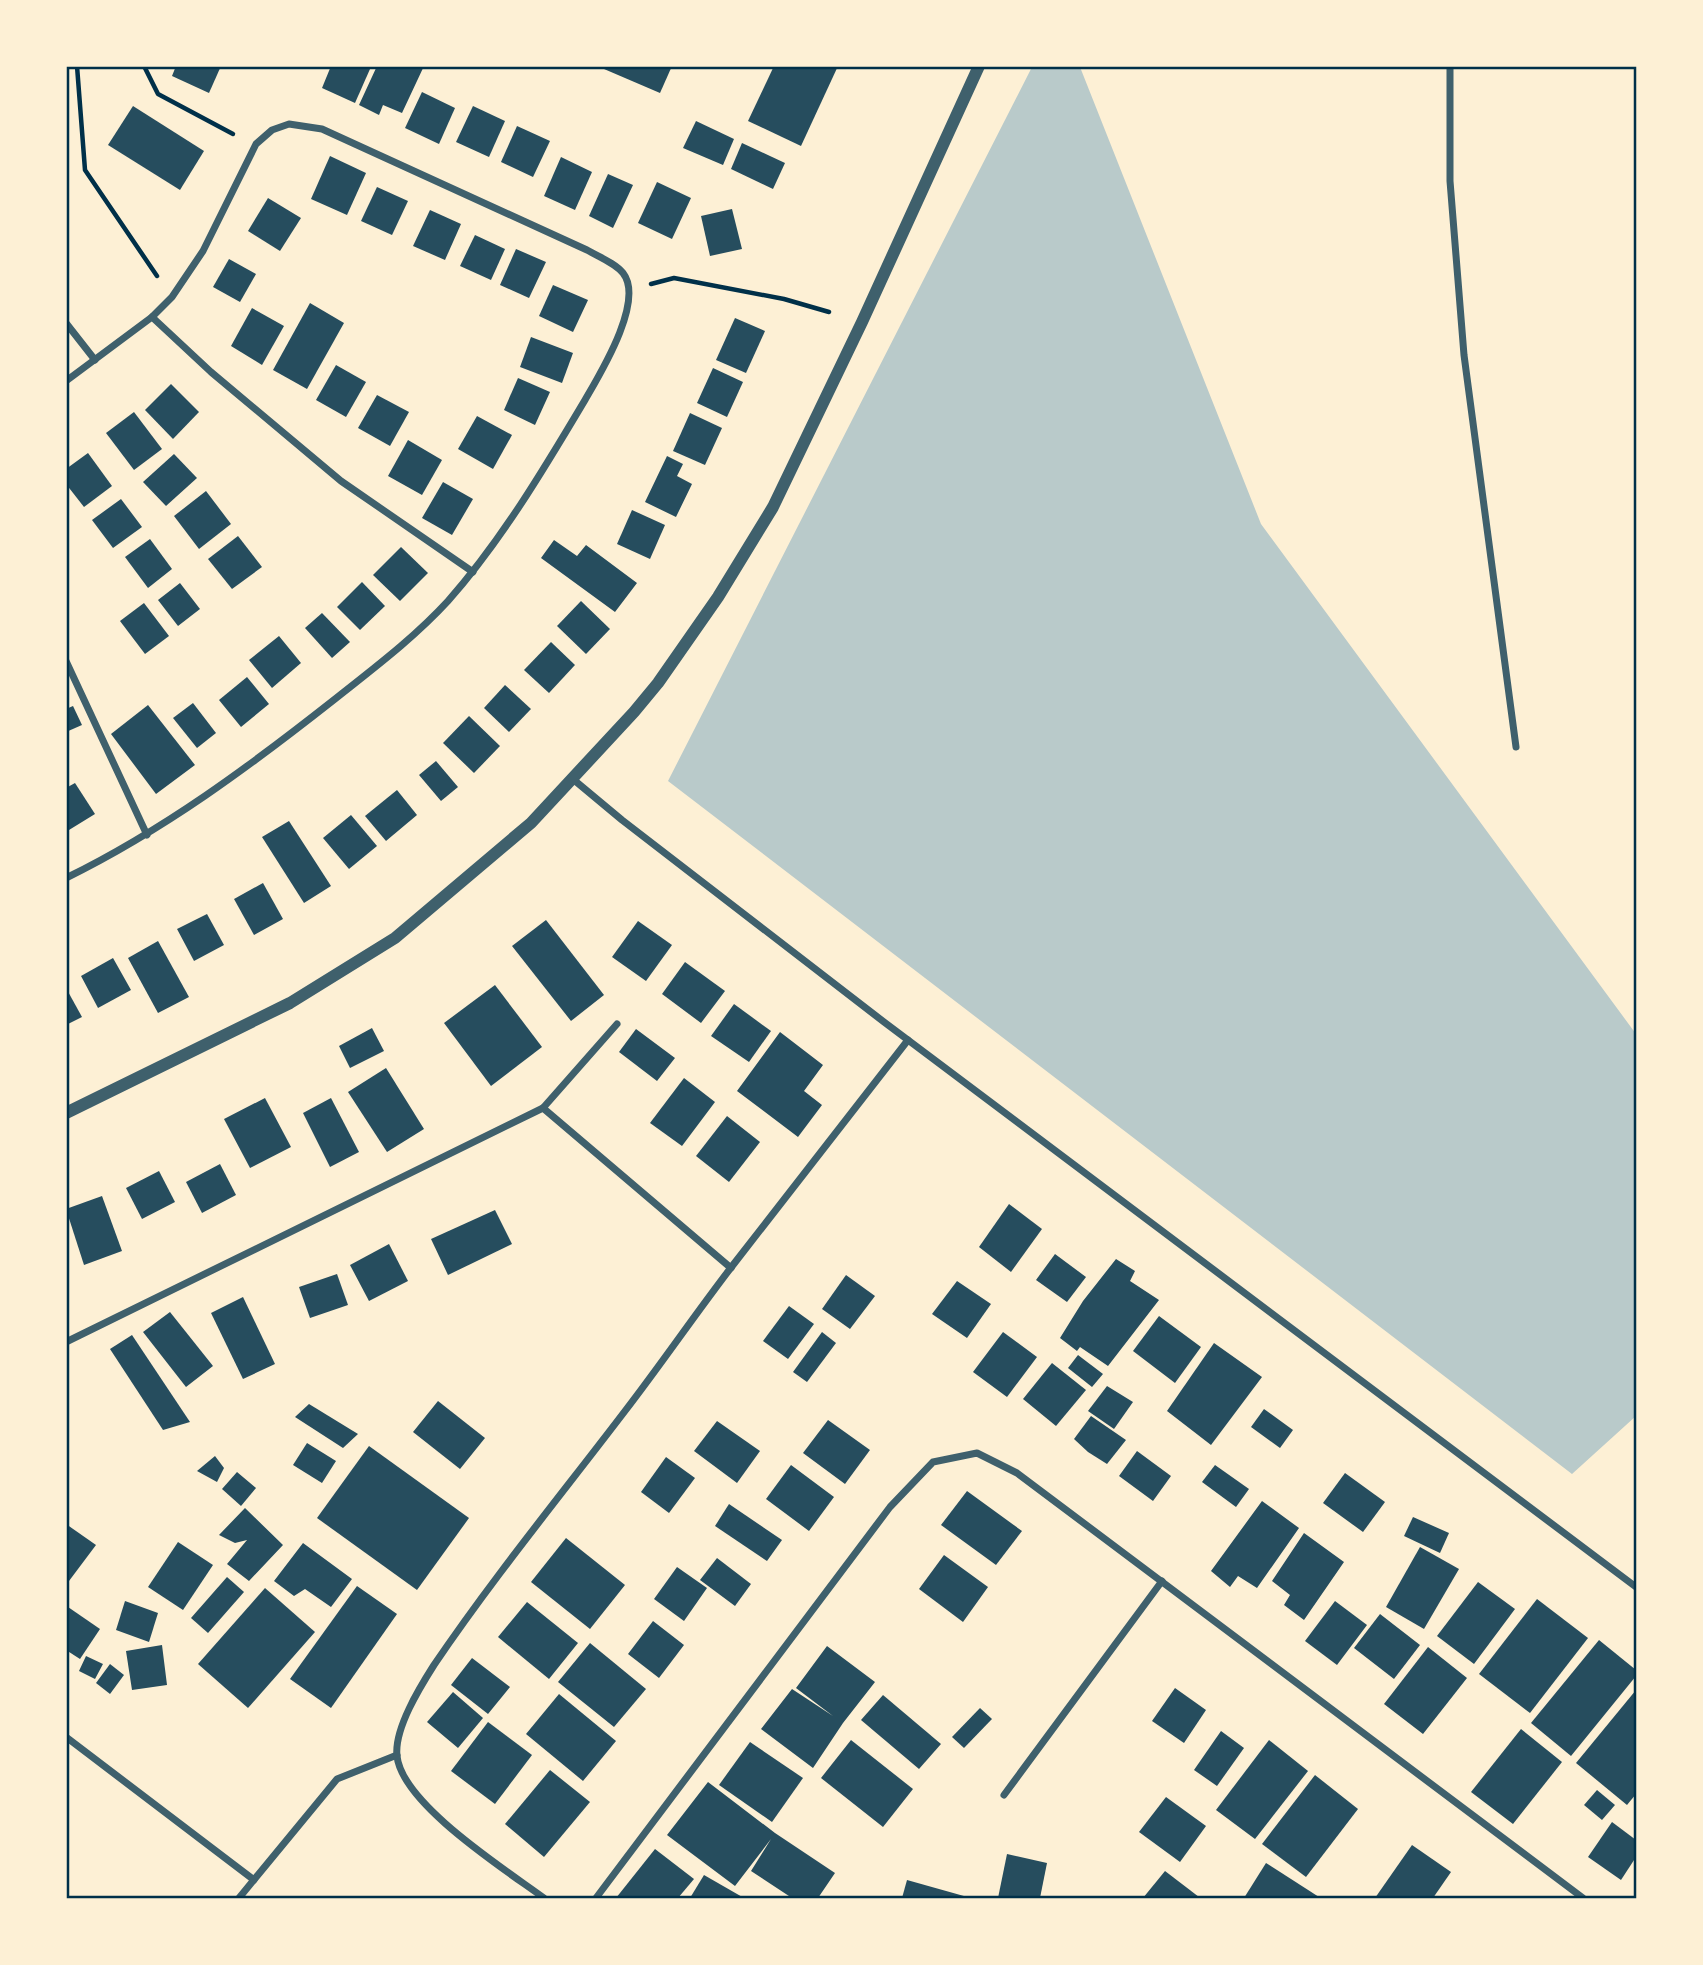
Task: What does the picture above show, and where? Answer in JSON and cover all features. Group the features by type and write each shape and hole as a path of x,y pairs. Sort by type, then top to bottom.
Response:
{"street":[{"path":"66,1113 290,1003 359,962 425,915 531,823 573,780 658,683 733,576 773,507 862,322 979,66"},
{"path":"1450,66 1450,181 1464,355 1516,747"},
{"path":"66,382 152,317 172,297 203,251 256,144 272,130 289,124 322,130 587,250 613,264 624,274 629,289 621,331 602,371 548,464 473,572 422,628 283,740 211,793 147,835 66,878"},
{"path":"152,317 211,372 341,481 473,572"},
{"path":"66,323 95,360"},
{"path":"66,661 147,835"},
{"path":"573,780 908,1040 1636,1587"},
{"path":"66,1342 543,1108 617,1024"},
{"path":"544,1899 432,1810 410,1786 397,1755 400,1731 412,1702 434,1666 731,1268 908,1040"},
{"path":"543,1108 731,1268"},
{"path":"596,1899 890,1507 933,1462 977,1453 1017,1473 1583,1899"},
{"path":"1004,1795 1162,1581"},
{"path":"66,1737 254,1880"},
{"path":"239,1899 337,1779 397,1755"}],"path":[{"path":"77,66 85,170 172,297"},
{"path":"144,66 158,94 204,120 256,144"},
{"path":"629,289 674,278 784,299 829,312"}],"shaded area":[{"path":"1032,67 1080,67 1261,524 1636,1034 1636,1416 1572,1474 668,781"}],"building":[{"path":"176,66 221,66 209,93 172,76"},
{"path":"331,66 365,66 370,69 355,103 322,88"},
{"path":"377,66 424,66 402,113 383,105 379,115 359,105"},
{"path":"605,66 672,66 660,93 604,69"},
{"path":"774,66 838,66 801,146 748,121"},
{"path":"422,92 455,108 439,144 405,128"},
{"path":"133,106 204,151 180,190 108,145"},
{"path":"473,106 505,121 489,157 456,142"},
{"path":"696,121 734,139 723,165 683,148"},
{"path":"517,126 550,141 533,177 501,162"},
{"path":"742,143 785,163 773,189 731,169"},
{"path":"330,156 366,173 347,215 311,199"},
{"path":"561,157 592,172 575,210 544,196"},
{"path":"608,174 633,185 613,228 589,216"},
{"path":"657,182 691,198 672,239 638,223"},
{"path":"377,187 408,201 392,235 361,221"},
{"path":"268,198 301,218 280,251 248,231"},
{"path":"732,209 742,249 710,256 701,216"},
{"path":"430,210 461,224 445,260 413,246"},
{"path":"475,235 505,249 491,280 460,266"},
{"path":"516,249 546,262 529,298 500,285"},
{"path":"229,259 256,274 240,302 213,287"},
{"path":"553,285 588,300 573,332 539,316"},
{"path":"310,303 344,323 307,389 273,370"},
{"path":"252,308 284,326 262,365 231,346"},
{"path":"735,318 765,331 746,373 716,360"},
{"path":"531,337 573,353 562,383 520,367"},
{"path":"336,365 366,382 346,417 316,400"},
{"path":"713,368 743,382 727,417 697,403"},
{"path":"518,378 550,392 535,425 504,410"},
{"path":"171,384 199,412 173,439 145,410"},
{"path":"377,395 409,412 390,446 358,428"},
{"path":"134,412 162,449 134,470 106,433"},
{"path":"690,413 722,428 705,465 673,451"},
{"path":"477,416 512,435 493,469 458,449"},
{"path":"408,440 442,460 422,495 388,476"},
{"path":"88,453 112,486 84,507 66,484 66,469"},
{"path":"174,454 197,478 166,506 143,482"},
{"path":"667,456 683,464 677,476 692,484 676,517 645,502"},
{"path":"443,482 473,499 452,535 422,518"},
{"path":"206,491 231,524 199,549 174,516"},
{"path":"121,499 142,527 113,548 92,520"},
{"path":"632,510 665,525 650,559 617,544"},
{"path":"238,536 262,567 232,589 208,559"},
{"path":"150,539 172,569 148,588 125,557"},
{"path":"554,540 577,556 586,545 637,583 615,612 541,558"},
{"path":"401,547 428,573 400,601 373,575"},
{"path":"362,582 385,606 360,630 337,607"},
{"path":"180,583 200,609 178,626 158,600"},
{"path":"581,601 610,629 586,654 557,626"},
{"path":"144,603 169,636 145,654 120,621"},
{"path":"322,613 350,642 332,658 305,628"},
{"path":"279,636 301,663 272,688 249,660"},
{"path":"551,642 575,665 549,693 524,670"},
{"path":"247,677 269,704 241,727 219,700"},
{"path":"505,685 531,709 509,732 484,708"},
{"path":"193,703 216,733 197,748 173,718"},
{"path":"148,705 195,765 156,794 111,734"},
{"path":"73,706 82,725 66,732 66,709"},
{"path":"469,716 500,746 474,773 443,743"},
{"path":"436,761 458,787 441,801 419,775"},
{"path":"75,783 95,814 69,830 66,826 66,788"},
{"path":"397,790 417,815 386,841 365,816"},
{"path":"351,815 377,846 349,869 323,838"},
{"path":"289,821 331,886 304,903 262,837"},
{"path":"263,883 283,919 254,935 234,899"},
{"path":"207,914 224,945 194,961 177,929"},
{"path":"546,920 604,995 571,1021 512,946"},
{"path":"638,921 672,945 646,981 612,957"},
{"path":"158,941 189,997 158,1013 128,958"},
{"path":"113,958 131,990 98,1008 81,976"},
{"path":"685,962 725,991 701,1023 662,994"},
{"path":"495,985 542,1047 491,1086 444,1023"},
{"path":"66,988 82,1017 66,1025"},
{"path":"734,1004 771,1031 749,1062 711,1036"},
{"path":"372,1028 384,1051 350,1068 339,1046"},
{"path":"636,1029 675,1058 657,1081 619,1052"},
{"path":"780,1032 823,1065 804,1091 822,1105 798,1137 737,1091"},
{"path":"386,1068 424,1129 387,1152 348,1092"},
{"path":"684,1078 715,1102 682,1146 650,1123"},
{"path":"265,1098 291,1147 250,1168 224,1119"},
{"path":"331,1098 359,1152 330,1167 303,1113"},
{"path":"727,1116 760,1142 729,1182 696,1156"},
{"path":"220,1164 236,1195 202,1213 186,1182"},
{"path":"159,1171 175,1202 142,1219 126,1188"},
{"path":"102,1196 122,1251 84,1265 66,1209"},
{"path":"1009,1204 1042,1229 1011,1272 979,1247"},
{"path":"495,1210 512,1244 448,1275 431,1239"},
{"path":"389,1244 408,1281 369,1301 350,1265"},
{"path":"1055,1254 1086,1277 1067,1302 1036,1280"},
{"path":"1116,1259 1135,1271 1130,1281 1159,1300 1108,1366 1080,1347 1077,1351 1060,1338 1083,1301"},
{"path":"337,1274 348,1305 310,1318 299,1287"},
{"path":"846,1275 875,1296 850,1329 822,1309"},
{"path":"957,1281 991,1304 967,1338 932,1314"},
{"path":"243,1297 275,1364 243,1379 211,1313"},
{"path":"789,1306 814,1324 788,1359 763,1341"},
{"path":"170,1312 213,1366 186,1387 143,1332"},
{"path":"1159,1316 1201,1347 1175,1383 1133,1351"},
{"path":"822,1332 836,1343 807,1382 793,1372"},
{"path":"1003,1332 1037,1357 1007,1397 973,1372"},
{"path":"132,1335 190,1422 163,1430 110,1349"},
{"path":"1214,1343 1262,1377 1211,1445 1167,1411"},
{"path":"1078,1355 1103,1374 1092,1387 1068,1368"},
{"path":"1052,1363 1086,1390 1056,1426 1023,1399"},
{"path":"1107,1386 1133,1402 1114,1429 1088,1411"},
{"path":"438,1401 485,1438 460,1469 413,1432"},
{"path":"309,1404 358,1434 343,1448 295,1417"},
{"path":"1264,1409 1293,1430 1280,1448 1251,1427"},
{"path":"1091,1416 1126,1440 1107,1464 1074,1439"},
{"path":"828,1420 870,1450 845,1484 803,1453"},
{"path":"717,1421 760,1451 737,1483 694,1451"},
{"path":"307,1443 336,1461 322,1483 293,1465"},
{"path":"369,1446 469,1518 417,1590 317,1518"},
{"path":"1137,1451 1171,1476 1153,1501 1119,1476"},
{"path":"215,1456 224,1468 217,1482 197,1471"},
{"path":"666,1457 695,1478 669,1513 641,1492"},
{"path":"791,1465 834,1497 809,1531 766,1499"},
{"path":"1215,1465 1249,1489 1236,1507 1202,1482"},
{"path":"237,1472 256,1488 241,1506 222,1489"},
{"path":"1345,1473 1385,1502 1363,1532 1323,1503"},
{"path":"967,1491 1022,1531 996,1565 941,1525"},
{"path":"1262,1501 1299,1528 1257,1588 1238,1576 1230,1587 1211,1571"},
{"path":"729,1504 782,1540 767,1561 715,1526"},
{"path":"245,1508 283,1545 249,1581 227,1564 247,1540 235,1543 219,1535"},
{"path":"1413,1517 1449,1533 1440,1553 1404,1536"},
{"path":"66,1524 96,1545 66,1585"},
{"path":"1304,1533 1344,1562 1304,1620 1284,1605 1290,1595 1272,1581"},
{"path":"566,1538 625,1585 590,1629 531,1582"},
{"path":"178,1542 213,1565 183,1610 148,1587"},
{"path":"303,1543 352,1579 331,1607 305,1589 294,1596 274,1581"},
{"path":"1420,1547 1459,1569 1424,1629 1386,1607"},
{"path":"944,1555 988,1587 963,1622 919,1589"},
{"path":"717,1558 751,1584 735,1606 700,1580"},
{"path":"677,1567 707,1588 684,1621 654,1599"},
{"path":"227,1577 244,1592 208,1633 191,1618"},
{"path":"1478,1582 1515,1609 1474,1664 1437,1636"},
{"path":"357,1586 397,1614 331,1708 290,1679"},
{"path":"265,1588 315,1632 248,1708 198,1664"},
{"path":"1537,1599 1588,1638 1530,1713 1479,1674"},
{"path":"125,1601 158,1613 149,1642 116,1630"},
{"path":"1335,1601 1367,1625 1337,1665 1305,1641"},
{"path":"527,1602 578,1643 549,1679 498,1637"},
{"path":"68,1607 100,1629 80,1659 66,1650"},
{"path":"1380,1614 1420,1645 1394,1679 1354,1648"},
{"path":"653,1621 684,1645 659,1678 628,1654"},
{"path":"1599,1640 1636,1670 1636,1676 1571,1756 1531,1723"},
{"path":"590,1643 646,1689 614,1727 558,1682"},
{"path":"162,1645 167,1685 132,1690 126,1651"},
{"path":"827,1646 875,1682 813,1768 761,1729 792,1689 833,1716 796,1688"},
{"path":"1428,1647 1467,1678 1423,1734 1384,1704"},
{"path":"86,1656 103,1664 95,1679 79,1671"},
{"path":"472,1658 510,1687 488,1714 451,1685"},
{"path":"110,1664 124,1675 110,1694 96,1683"},
{"path":"1175,1688 1206,1710 1184,1743 1152,1721"},
{"path":"1636,1690 1636,1794 1627,1805 1576,1763"},
{"path":"453,1692 483,1718 458,1748 427,1722"},
{"path":"559,1694 616,1741 583,1781 526,1734"},
{"path":"883,1695 941,1744 919,1769 861,1720"},
{"path":"980,1708 992,1719 964,1748 952,1737"},
{"path":"488,1722 532,1755 495,1804 451,1771"},
{"path":"1521,1729 1562,1762 1513,1824 1471,1792"},
{"path":"1221,1731 1244,1748 1217,1786 1194,1770"},
{"path":"851,1740 913,1789 883,1827 821,1778"},
{"path":"1269,1740 1308,1771 1255,1839 1216,1810"},
{"path":"750,1742 803,1778 772,1822 719,1785"},
{"path":"550,1770 590,1802 544,1857 505,1824"},
{"path":"1315,1775 1358,1809 1306,1877 1262,1844"},
{"path":"708,1782 775,1833 835,1873 818,1898 792,1898 751,1871 771,1839 735,1886 667,1835"},
{"path":"1597,1790 1615,1805 1602,1820 1584,1805"},
{"path":"1166,1797 1206,1826 1180,1862 1139,1832"},
{"path":"1612,1822 1636,1840 1636,1857 1621,1880 1588,1857"},
{"path":"1412,1845 1451,1872 1433,1898 1375,1898"},
{"path":"655,1849 694,1879 678,1898 616,1898"},
{"path":"1007,1854 1047,1863 1040,1898 998,1898"},
{"path":"1266,1863 1319,1897 1244,1898"},
{"path":"1165,1871 1199,1897 1143,1898"},
{"path":"704,1875 744,1898 690,1898"},
{"path":"907,1880 971,1898 902,1898"}]}
